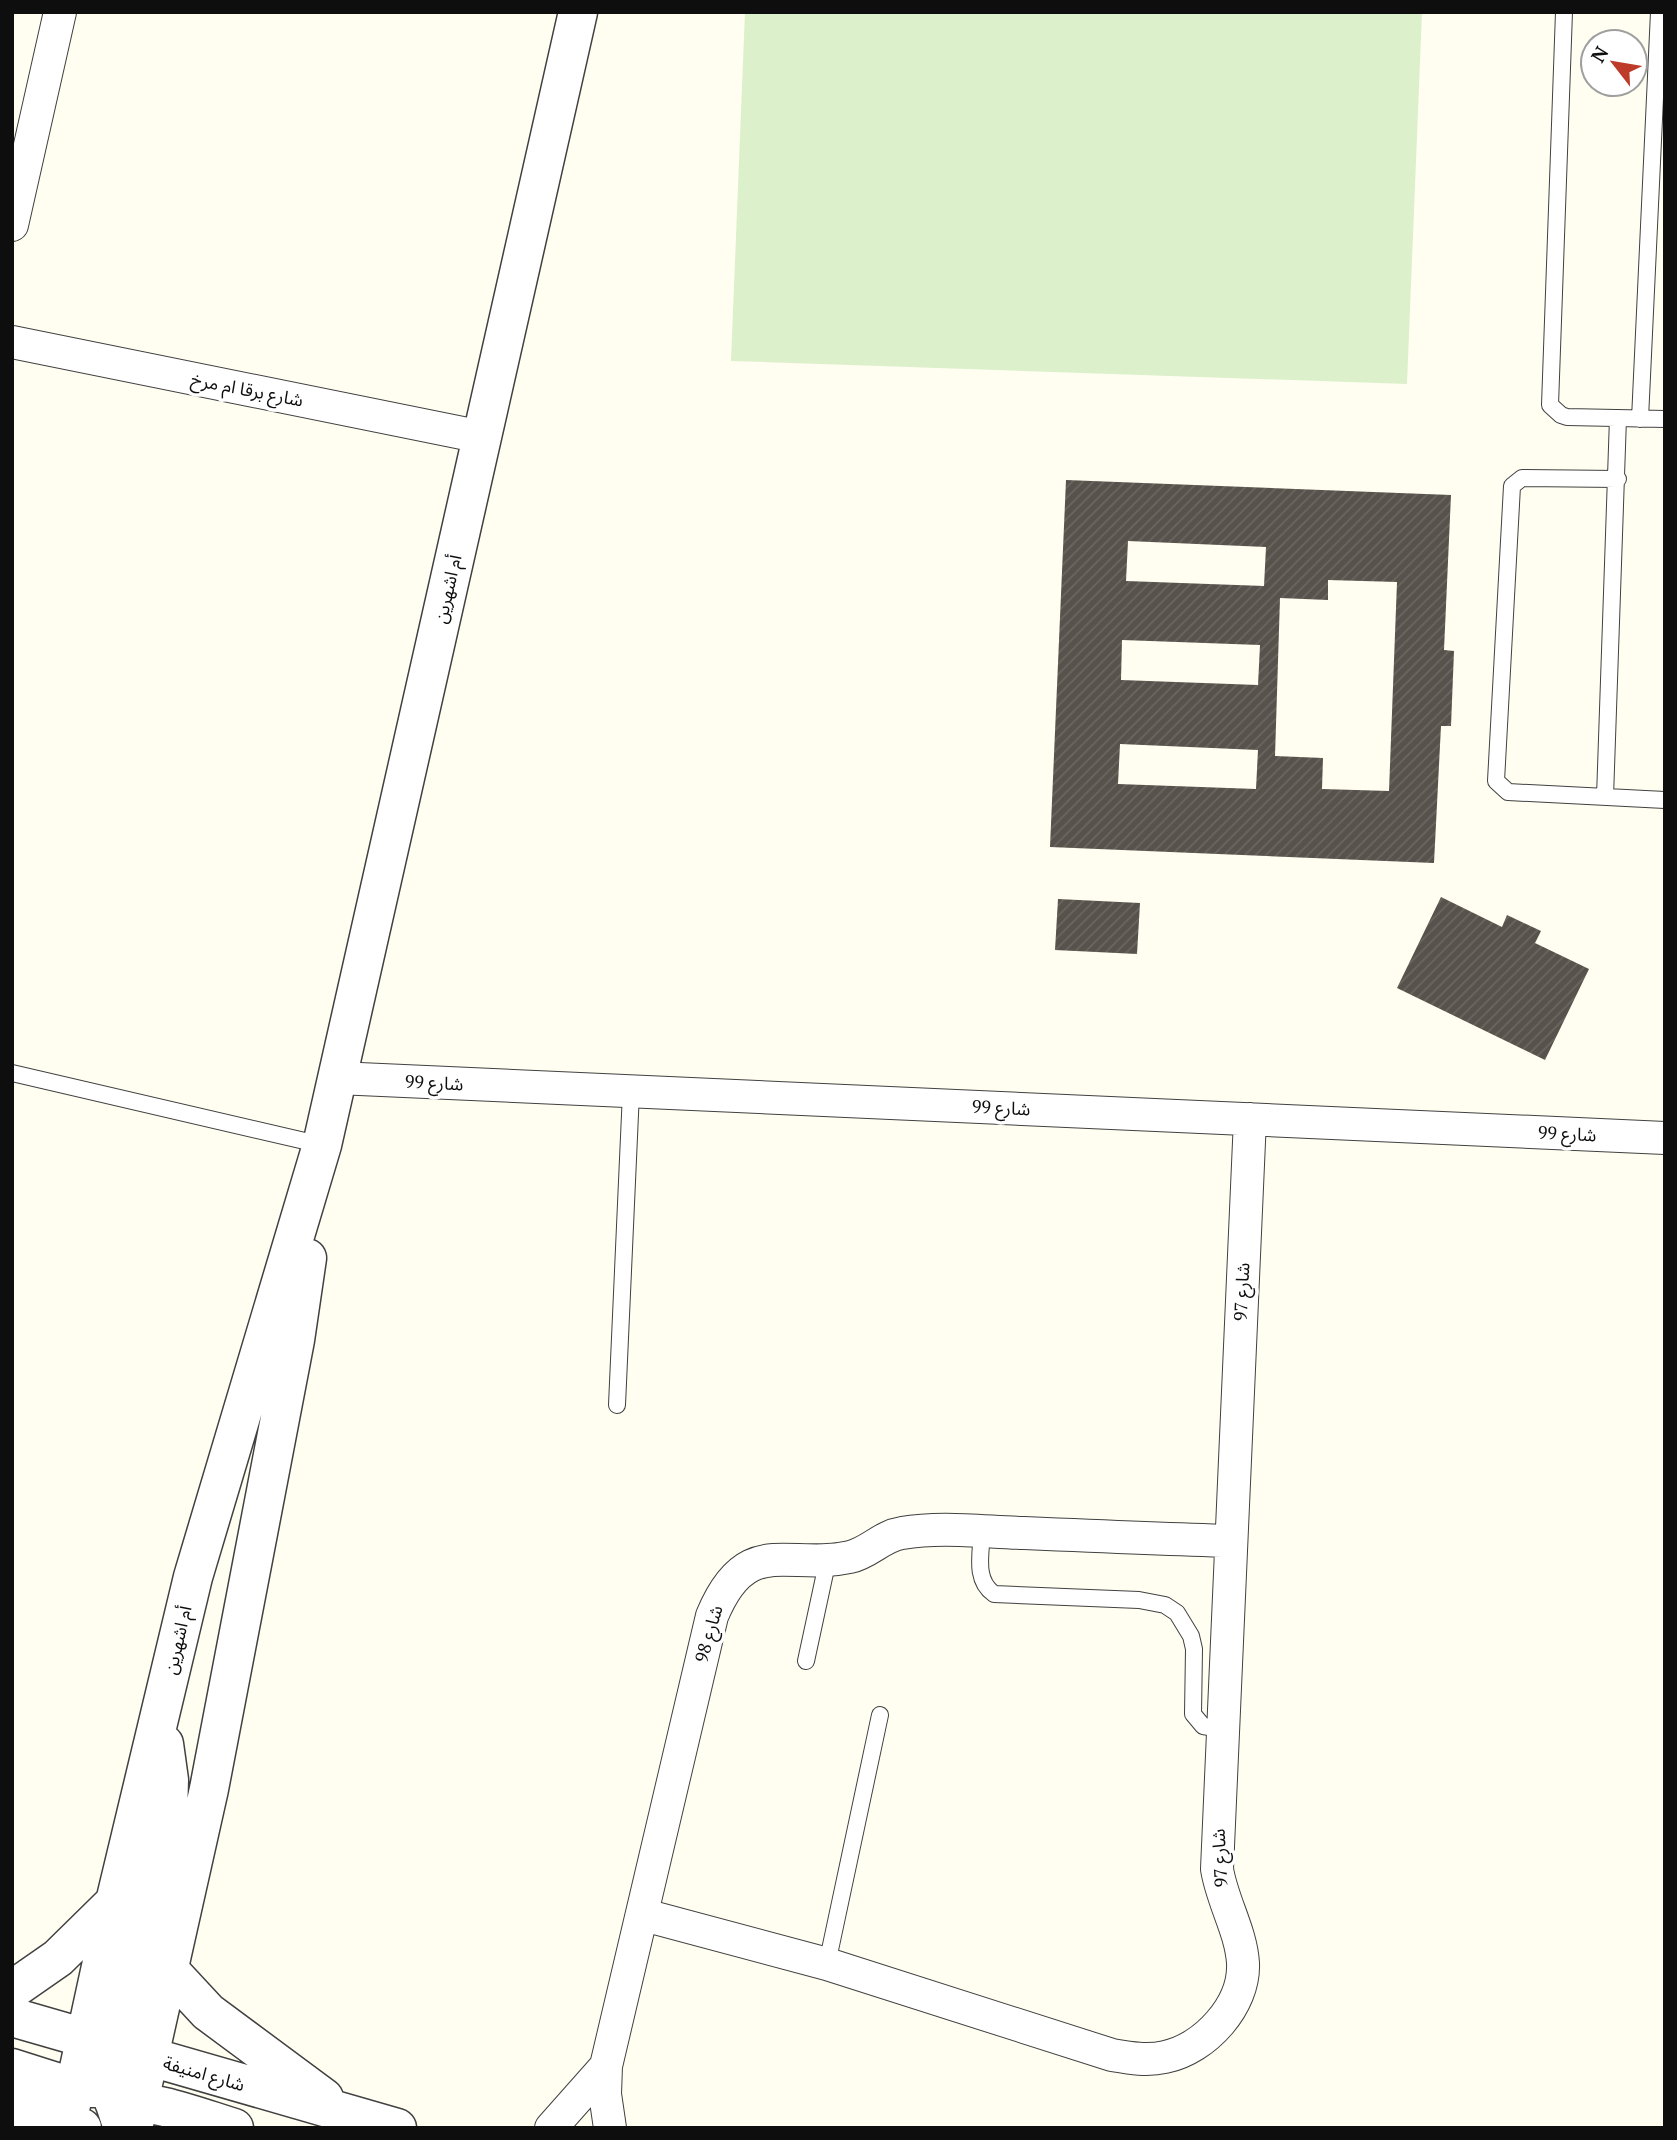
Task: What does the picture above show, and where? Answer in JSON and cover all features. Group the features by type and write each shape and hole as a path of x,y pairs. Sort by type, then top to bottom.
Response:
{"street":[{"path":"12,225 60,12"},
{"name":"أم اشهرين","path":"101,2111 117,2048 115,1902 193,1577 319,1155 578,12"},
{"name":"شارع برقا ام مرخ","path":"12,342 482,437"},
{"name":"شارع 99","path":"337,1078 1665,1138"},
{"name":"شارع 97","path":"644,1915 827,1964 1112,2055 1149,2059 1167,2057 1194,2046 1215,2028 1240,1985 1243,1965 1217,1869 1250,1119"},
{"name":"أم اشهرين","path":"101,2111 117,2048 169,1970 212,1776 293,1352 319,1155"},
{"name":"شارع 98","path":"610,2128 605,2094 606,2066 644,1915 707,1634 720,1596 748,1567 785,1558 828,1559 861,1554 886,1538 905,1532 982,1531 1231,1541"},
{"path":"117,2048 168,1814 169,1780 158,1722"},
{"path":"12,1990 58,1958 115,1902"},
{"path":"169,1970 208,2012 342,2112"},
{"name":"شارع امنيفة","path":"12,2017 397,2128"},
{"name":"شارع 98","path":"551,2128 606,2066"},
{"path":"12,2068 101,2111"},
{"path":"12,2106 101,2111 234,2128"}],"lane":[{"path":"1564,12 1550,405 1560,415 1665,419"},
{"path":"1640,419 1659,12"},
{"path":"1605,797 1618,418"},
{"path":"1618,479 1522,478 1511,486 1496,781 1508,793 1665,800"},
{"path":"12,1073 319,1155"},
{"path":"617,1405 631,1092"},
{"path":"982,1531 980,1572 987,1589 995,1594 1152,1601 1177,1613 1185,1623 1194,1649 1193,1714 1203,1726 1222,1729"},
{"path":"806,1661 828,1559"},
{"path":"827,1964 880,1715"}],"green space":[{"path":"745,12 1422,12 1407,384 731,361"}],"building":[{"path":"1066,480 1451,495 1444,650 1454,651 1451,726 1441,726 1434,863 1050,847","holes":["1128,541 1266,547 1264,586 1126,581","1328,580 1397,582 1389,791 1322,789 1323,758 1275,756 1280,598 1328,600","1122,640 1260,645 1258,685 1121,680","1120,744 1258,750 1256,789 1118,784"]},
{"path":"1441,897 1502,927 1507,915 1541,931 1535,943 1589,969 1545,1060 1397,988"},
{"path":"1058,899 1140,903 1137,954 1055,950"}]}
